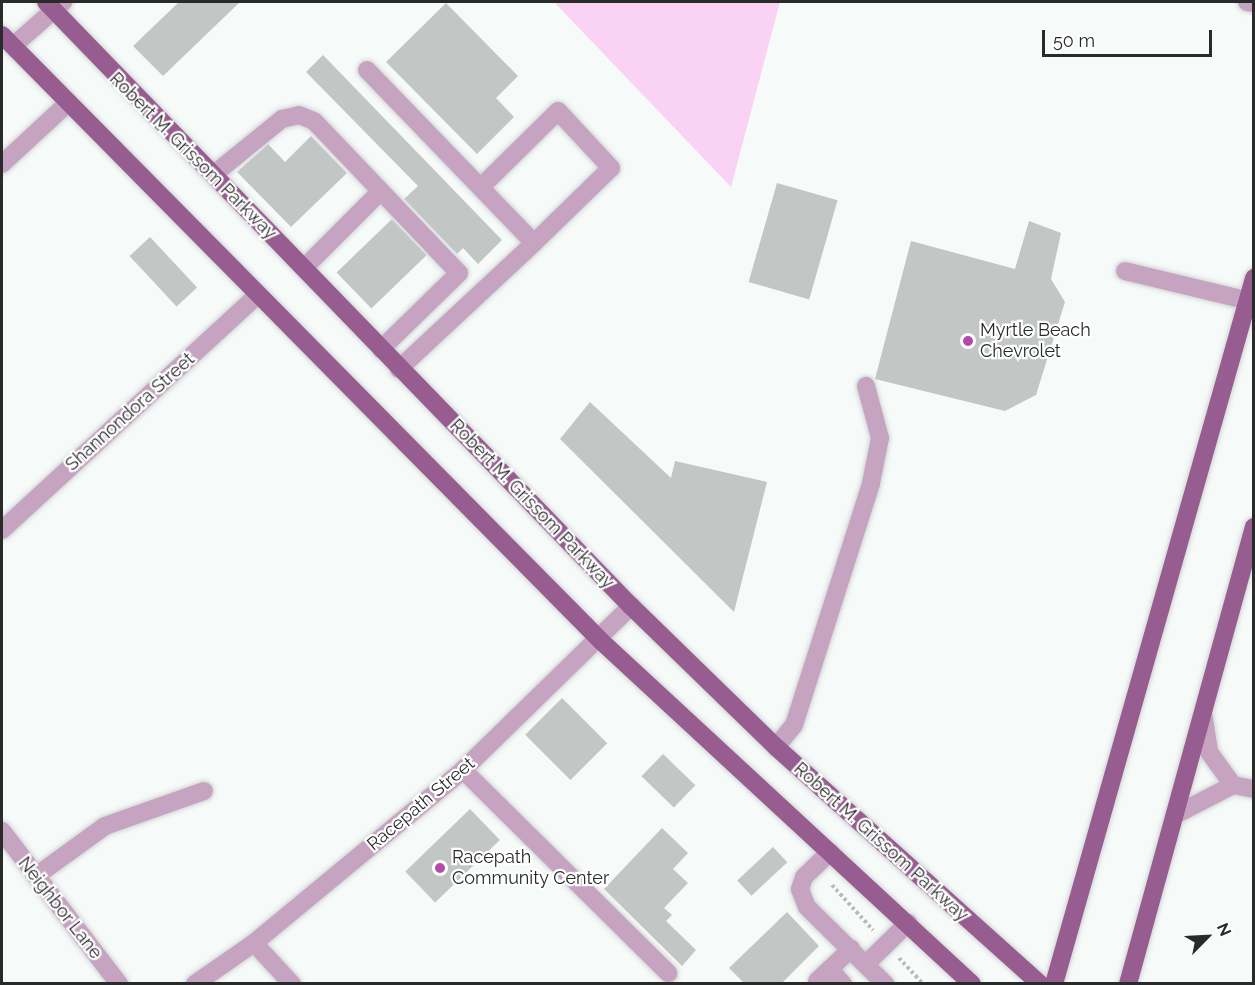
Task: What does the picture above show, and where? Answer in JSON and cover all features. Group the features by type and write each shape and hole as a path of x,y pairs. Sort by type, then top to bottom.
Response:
{"main road":[{"name":"Robert M. Grissom Parkway","path":"55,4 213,175 631,606 776,747 1040,984"},
{"path":"7,41 598,638 972,984"},
{"path":"1054,984 1250,301 1254,278"},
{"path":"1128,984 1254,526"}],"street":[{"path":"1247,2 1254,3"},
{"path":"7,41 55,4"},
{"path":"367,70 534,243"},
{"path":"2,164 68,103"},
{"path":"399,369 534,243 610,168 558,111 481,187"},
{"path":"213,175 259,132 299,115 314,121 459,273 381,349"},
{"path":"304,268 380,192"},
{"path":"1125,271 1250,301"},
{"name":"Shannondora Street","path":"2,530 258,295"},
{"path":"776,747 794,725 871,483 880,438 866,386"},
{"name":"Racepath Street","path":"195,984 254,943 463,770 631,606"},
{"path":"1203,713 1209,752 1233,785"},
{"path":"463,770 668,972"},
{"path":"1175,815 1233,785 1254,789"},
{"path":"36,876 105,826 204,791"},
{"name":"Neighbor Lane","path":"2,831 119,984"},
{"path":"830,852 804,877 800,889 807,907 885,984"},
{"path":"866,964 908,923"},
{"path":"254,943 292,984"},
{"path":"843,984 824,975 851,949"}],"shaded area":[{"path":"554,2 780,2 731,187"}],"building":[{"path":"179,2 240,2 163,76 133,46"},
{"path":"446,3 518,76 496,98 514,117 477,154 386,62"},
{"path":"323,55 502,240 478,264 463,248 457,254 404,199 418,186 306,72"},
{"path":"311,136 347,173 291,227 237,172 268,144 285,162"},
{"path":"777,183 838,200 809,299 749,282"},
{"path":"392,219 427,255 371,308 337,272"},
{"name":"Myrtle Beach Chevrolet","path":"1029,221 1061,233 1051,279 1065,302 1036,395 1005,411 875,379 911,241 1015,269"},
{"path":"150,237 197,287 177,307 130,256"},
{"path":"590,402 671,478 675,461 767,482 734,612 560,439"},
{"path":"562,698 607,743 570,780 525,735"},
{"path":"663,754 695,785 674,808 641,776"},
{"path":"470,809 500,840 435,902 405,872"},
{"path":"662,828 688,853 673,869 688,883 664,908 672,915 666,921 696,950 682,966 604,889"},
{"path":"773,847 787,862 751,896 737,880"},
{"path":"787,912 819,946 781,984 745,984 729,968"}],"place":[{"name":"Myrtle Beach Chevrolet","path":"968,341"},
{"name":"Racepath Community Center","path":"440,868"}]}
